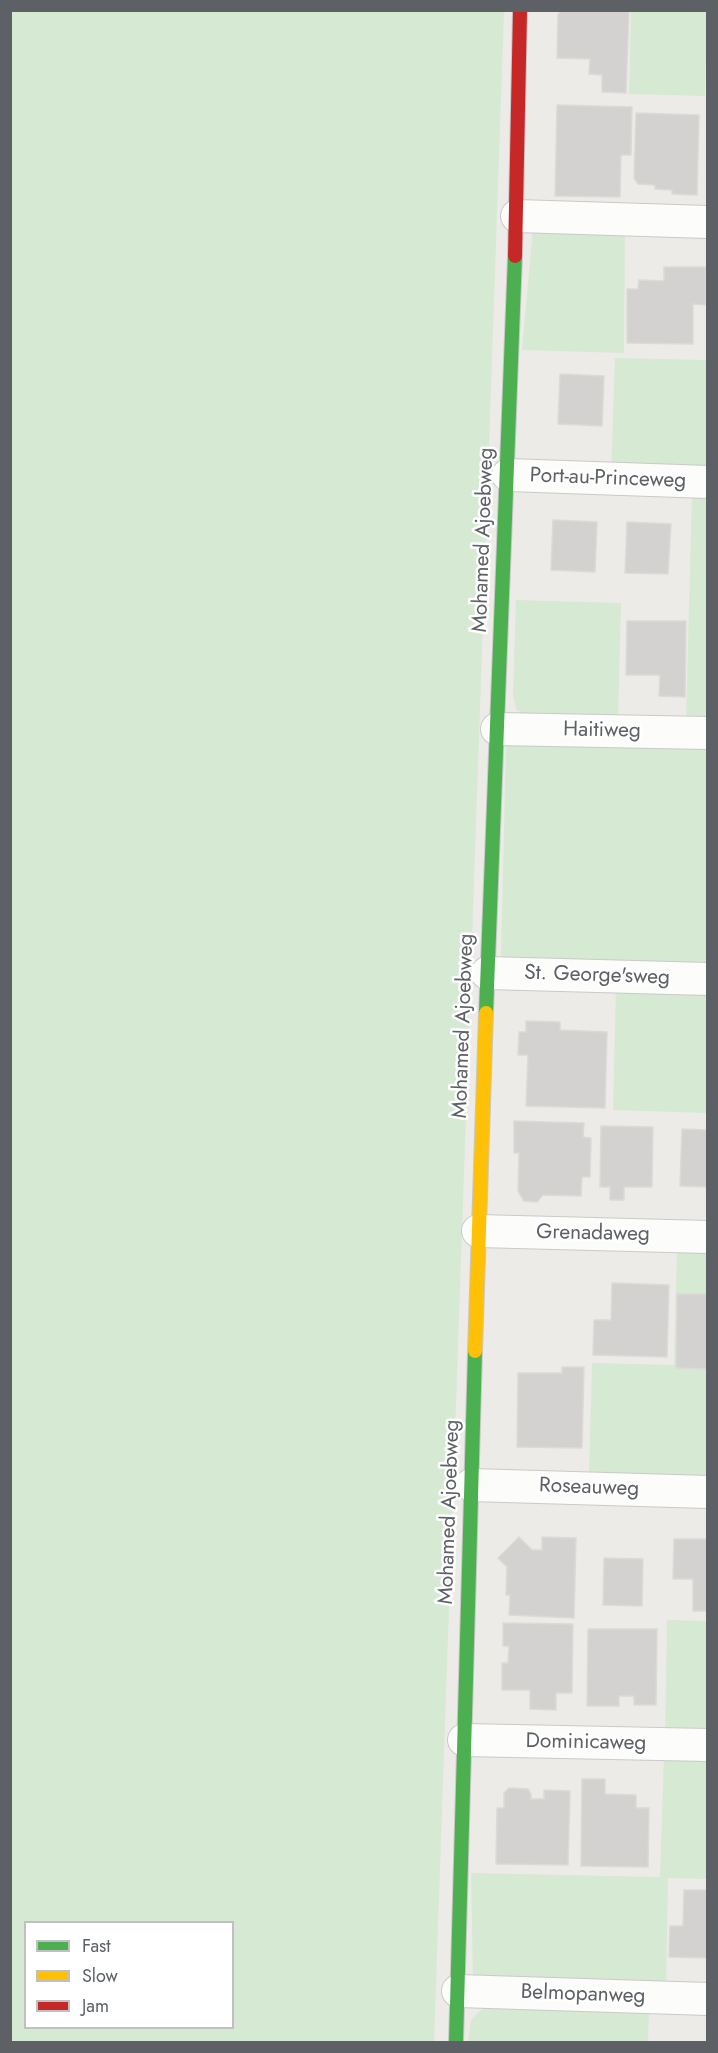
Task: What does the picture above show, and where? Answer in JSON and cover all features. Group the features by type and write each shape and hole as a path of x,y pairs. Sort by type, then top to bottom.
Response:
{"street":[{"name":"Mohamed Ajoebweg","path":"456,2043 478,1231 518,216 520,10"},
{"path":"518,216 708,222"},
{"name":"Port-au-Princeweg","path":"508,475 708,482"},
{"name":"Haitiweg","path":"497,729 708,734"},
{"name":"St. George'sweg","path":"487,973 708,979"},
{"name":"Grenadaweg","path":"478,1231 708,1237"},
{"name":"Roseauweg","path":"471,1485 708,1492"},
{"name":"Dominicaweg","path":"464,1740 708,1745"},
{"name":"Belmopanweg","path":"458,1991 708,1999"}],"green space":[{"path":"11,11 504,11 434,2042 11,2042"},
{"path":"631,11 707,11 705,96 629,94"},
{"path":"533,228 625,228 624,353 522,350"},
{"path":"615,358 707,360 707,478 611,475"},
{"path":"692,494 707,495 707,721 686,721"},
{"path":"516,600 621,603 618,719 527,717 516,709 513,695"},
{"path":"707,743 707,973 501,958 506,744"},
{"path":"616,985 707,987 707,1113 613,1110"},
{"path":"677,1247 707,1248 707,1479 589,1476 592,1363 674,1365"},
{"path":"667,1620 707,1621 707,1737 665,1736"},
{"path":"664,1755 707,1756 707,1879 668,1878 666,1989 473,1982 471,1873 660,1877"},
{"path":"496,2003 649,2008 648,2042 468,2042 471,2020 481,2010"}],"building":[{"path":"564,10 629,10 626,93 602,92 602,75 589,74 590,59 557,58 558,14"},
{"path":"557,105 632,107 631,155 621,155 620,197 555,196"},
{"path":"636,113 699,115 697,195 672,194 672,190 655,189 655,185 638,184 634,178"},
{"path":"664,267 706,267 706,305 693,304 693,344 627,343 627,289 638,289 639,280 664,281"},
{"path":"560,374 604,376 602,426 558,424"},
{"path":"553,520 597,522 595,572 551,570"},
{"path":"627,522 671,524 668,574 625,573"},
{"path":"627,621 686,621 685,697 659,696 660,675 626,675"},
{"path":"526,1021 560,1022 560,1030 607,1032 605,1108 526,1106 528,1055 518,1055 519,1032 526,1032"},
{"path":"514,1121 584,1123 583,1137 591,1138 590,1177 582,1177 581,1196 543,1195 537,1202 524,1201 518,1191 519,1153 514,1153"},
{"path":"601,1126 653,1127 652,1187 624,1187 624,1200 610,1200 610,1187 600,1187"},
{"path":"682,1129 708,1130 708,1187 680,1186"},
{"path":"612,1283 669,1285 667,1357 593,1355 594,1320 611,1320"},
{"path":"677,1294 708,1294 708,1369 676,1368"},
{"path":"562,1367 584,1367 582,1448 517,1447 518,1373 562,1373"},
{"path":"519,1537 532,1550 542,1550 542,1537 576,1538 574,1618 509,1615 510,1595 506,1595 507,1567 498,1558"},
{"path":"674,1539 708,1539 708,1611 693,1611 693,1579 673,1579"},
{"path":"604,1558 643,1559 642,1606 603,1605"},
{"path":"503,1623 573,1624 572,1693 556,1693 556,1710 530,1709 530,1690 502,1690 502,1663 508,1663 509,1646 503,1646"},
{"path":"588,1629 657,1629 656,1705 634,1705 634,1696 619,1696 619,1706 587,1706"},
{"path":"582,1779 605,1779 605,1794 636,1795 636,1808 649,1808 648,1867 581,1866"},
{"path":"509,1788 528,1789 531,1799 544,1799 544,1790 570,1791 568,1865 496,1864 497,1808 504,1808 504,1793"},
{"path":"684,1890 708,1890 708,1958 669,1957 670,1926 683,1926"}],"traffic: fast":[{"path":"486,1013 515,256"},
{"path":"456,2042 475,1351"}],"traffic: slow":[{"path":"475,1351 486,1013"}],"traffic: jam":[{"path":"515,256 520,10"}]}
